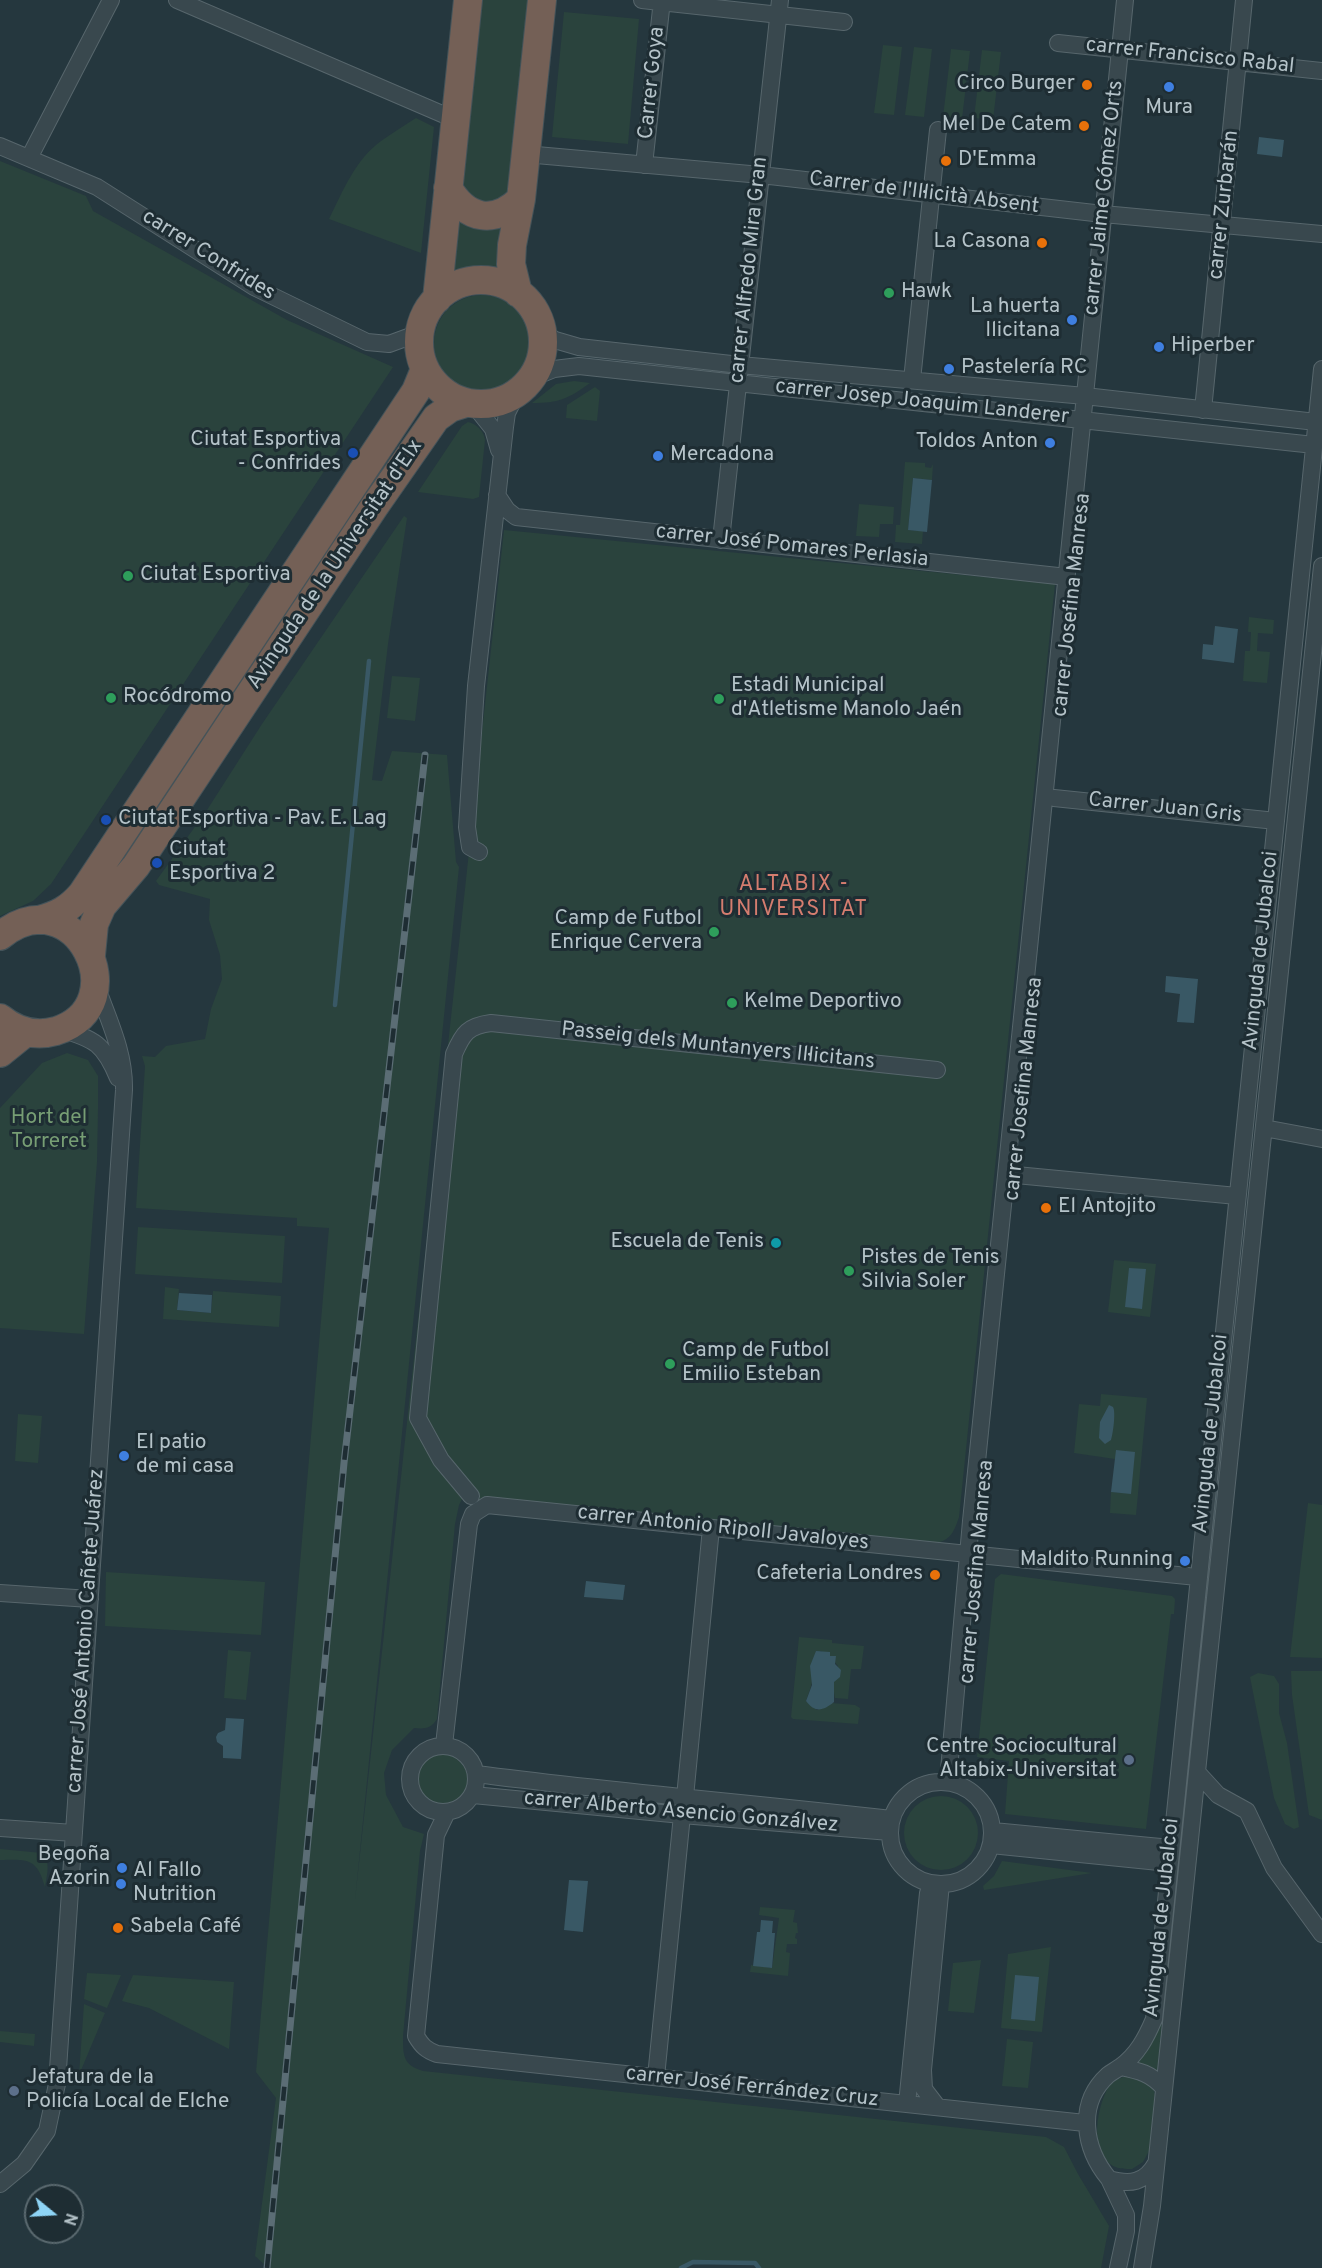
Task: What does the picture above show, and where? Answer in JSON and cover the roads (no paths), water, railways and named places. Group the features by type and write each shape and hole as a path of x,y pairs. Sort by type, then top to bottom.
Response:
{"highway":[{"path":"437,299 468,0"},
{"path":"518,292 511,264 512,245 521,199 542,0"},
{"path":"448,188 456,202 469,212 485,216 505,212 521,199"},
{"path":"476,280 506,285 518,292 534,310 542,332 543,348 539,364 525,385 496,402 470,403 446,394 434,383 425,369 419,345 420,333 429,309 437,299 448,289 476,280"},
{"name":"Avinguda de la Universitat d'Elx","path":"0,936 17,924 59,914 72,906 82,894 416,391 425,369"},
{"name":"Avinguda de la Universitat d'Elx","path":"60,1029 81,1014 91,999 94,924 102,906 136,866 374,507 436,418 450,408 470,403"},
{"path":"39,920 54,922 79,937 93,968"},
{"path":"0,1018 16,1029 26,1032 49,1033 60,1029"},
{"path":"0,1053 26,1032"}],"street":[{"path":"29,158 111,0"},
{"path":"177,0 456,120"},
{"path":"642,0 779,7 844,22"},
{"name":"carrer Jaime Gómez Orts","path":"1088,420 1085,396 1125,0"},
{"name":"carrer Zurbarán","path":"1203,410 1244,0"},
{"name":"Carrer Goya","path":"644,165 662,1"},
{"name":"carrer Alfredo Mira Gran","path":"721,540 779,7"},
{"name":"carrer Francisco Rabal","path":"1058,43 1322,71"},
{"path":"912,380 938,130"},
{"name":"carrer Confrides","path":"0,146 97,187 254,287 367,342 389,344 420,333"},
{"name":"Carrer de l'Il·licità Absent","path":"525,154 761,175 1103,214 1322,234"},
{"name":"carrer Josep Joaquim Landerer","path":"542,332 571,346 740,365 1085,396 1316,422"},
{"name":"carrer Josep Joaquim Landerer","path":"525,385 554,369 579,366 1314,445"},
{"name":"Avinguda de Jubalcoi","path":"1085,2123 1091,2101 1101,2083 1108,2074 1135,2054 1148,2034 1154,2019 1197,1577 1322,369"},
{"path":"479,852 470,847 467,827 476,686 504,427 507,413 525,385"},
{"path":"470,403 494,429 500,452 498,488 507,510 516,517"},
{"name":"carrer Josefina Manresa","path":"953,1783 1067,577 1088,420"},
{"name":"carrer Josefina Manresa","path":"973,1555 1016,1175 1054,798 1088,420"},
{"path":"492,529 506,519 516,517"},
{"name":"carrer José Pomares Perlasia","path":"516,517 1067,577"},
{"name":"Avinguda de Jubalcoi","path":"1142,2268 1152,2206 1322,566"},
{"name":"Carrer Juan Gris","path":"1054,798 1276,821"},
{"name":"carrer José Antonio Cañete Juárez","path":"0,2184 24,2164 47,2131 57,2088 124,1089 124,1070 119,1047 93,968"},
{"name":"Passeig dels Muntanyers Il·licitans","path":"475,1503 441,1460 418,1418 454,1054 461,1038 476,1025 499,1024 937,1070"},
{"name":"carrer José Antonio Cañete Juárez","path":"60,1029 79,1034 97,1044 110,1058 124,1089"},
{"path":"1264,1128 1322,1139"},
{"path":"1016,1175 1237,1196"},
{"path":"444,1745 469,1524 475,1503"},
{"name":"carrer Antonio Ripoll Javaloyes","path":"475,1503 1197,1577"},
{"path":"685,1797 711,1528"},
{"path":"0,1593 90,1599"},
{"path":"444,1745 466,1754 473,1763 476,1774 473,1795 458,1809 437,1812 418,1802 412,1793 410,1771 422,1752 433,1746 444,1745"},
{"path":"1197,1772 1218,1795 1246,1811 1274,1868 1322,1934"},
{"name":"carrer Alberto Asencio Gonzálvez","path":"476,1774 685,1797 891,1825"},
{"path":"933,1782 953,1783 977,1795 985,1806 990,1817 992,1838 981,1865 972,1874 962,1880 935,1883 908,1872 900,1863 891,1843 891,1825 898,1805 906,1795 918,1787 933,1782"},
{"name":"carrer Alberto Asencio Gonzálvez","path":"473,1795 682,1815 891,1825"},
{"path":"1192,1822 1201,1809 1214,1801 1226,1800"},
{"name":"carrer José Ferrández Cruz","path":"447,1812 436,1835 416,2036 422,2046 437,2054 1085,2123"},
{"path":"656,2077 682,1815"},
{"path":"0,1828 74,1833"},
{"path":"992,1838 1170,1856"},
{"path":"907,2104 935,1883"},
{"path":"935,1883 923,2070 924,2089 938,2106"},
{"path":"1120,2067 1138,2070 1154,2077 1164,2088"},
{"path":"883,2102 896,2092 910,2068"},
{"path":"1085,2123 1089,2142 1126,2216 1126,2231 1119,2268"},
{"path":"1109,2179 1126,2183 1143,2179 1156,2163"}],"water":[{"path":"1259,137 1284,140 1282,157 1257,154"},
{"path":"913,478 932,480 927,532 908,530"},
{"path":"1215,626 1238,629 1234,663 1202,659 1203,644 1213,645"},
{"path":"1166,976 1198,979 1194,1023 1177,1022 1180,994 1165,992"},
{"path":"1129,1268 1146,1269 1142,1309 1125,1307"},
{"path":"179,1293 212,1295 211,1313 177,1310"},
{"path":"1109,1405 1114,1410 1114,1423 1111,1440 1105,1444 1099,1438 1100,1422"},
{"path":"1116,1450 1135,1452 1131,1494 1111,1492"},
{"path":"586,1581 625,1585 623,1600 584,1597"},
{"path":"816,1651 830,1652 830,1656 836,1656 835,1664 841,1670 840,1677 834,1682 834,1702 819,1709 806,1701 812,1685 810,1666"},
{"path":"226,1718 244,1719 241,1759 223,1758 223,1746 217,1742 218,1733 225,1730"},
{"path":"569,1880 588,1881 583,1932 564,1930"},
{"path":"761,1920 773,1921 772,1933 775,1933 772,1968 753,1966 757,1932 760,1932"},
{"path":"1015,1975 1039,1977 1035,2021 1011,2019"}],"waterway":[{"path":"335,1005 369,661"},
{"path":"681,2268 693,2262 755,2263 759,2268"}],"railway":[{"path":"267,2268 344,1463 425,755"}],"place":[{"name":"Circo Burger","path":"1087,85"},
{"name":"Mura","path":"1169,87"},
{"name":"Mel De Catem","path":"1084,126"},
{"name":"D'Emma","path":"946,161"},
{"name":"La Casona","path":"1042,243"},
{"name":"Hawk","path":"889,293"},
{"name":"La huerta Ilicitana","path":"1072,320"},
{"name":"Hiperber","path":"1159,347"},
{"name":"Pastelería RC","path":"949,369"},
{"name":"Toldos Anton","path":"1050,443"},
{"name":"Ciutat Esportiva - Confrides","path":"353,453"},
{"name":"Mercadona","path":"658,456"},
{"name":"Ciutat Esportiva","path":"128,576"},
{"name":"Rocódromo","path":"111,698"},
{"name":"Estadi Municipal d'Atletisme Manolo Jaén","path":"719,699"},
{"name":"Ciutat Esportiva - Pav. E. Lag","path":"106,820"},
{"name":"Ciutat Esportiva 2","path":"157,863"},
{"name":"Camp de Futbol Enrique Cervera","path":"714,932"},
{"name":"Kelme Deportivo","path":"732,1003"},
{"name":"El Antojito","path":"1046,1208"},
{"name":"Escuela de Tenis","path":"776,1243"},
{"name":"Pistes de Tenis Silvia Soler","path":"849,1271"},
{"name":"Camp de Futbol Emilio Esteban","path":"670,1364"},
{"name":"El patio de mi casa","path":"124,1456"},
{"name":"Maldito Running","path":"1185,1561"},
{"name":"Cafeteria Londres","path":"935,1575"},
{"name":"Centre Sociocultural Altabix-Universitat","path":"1129,1760"},
{"name":"Begoña Azorin","path":"122,1868"},
{"name":"Al Fallo Nutrition","path":"121,1884"},
{"name":"Sabela Café","path":"118,1928"},
{"name":"Jefatura de la Policía Local de Elche","path":"14,2091"}],"district":[{"name":"ALTABIX - UNIVERSITAT","path":"794,898"}],"park label":[{"name":"Hort del Torreret","path":"49,1131"}]}
